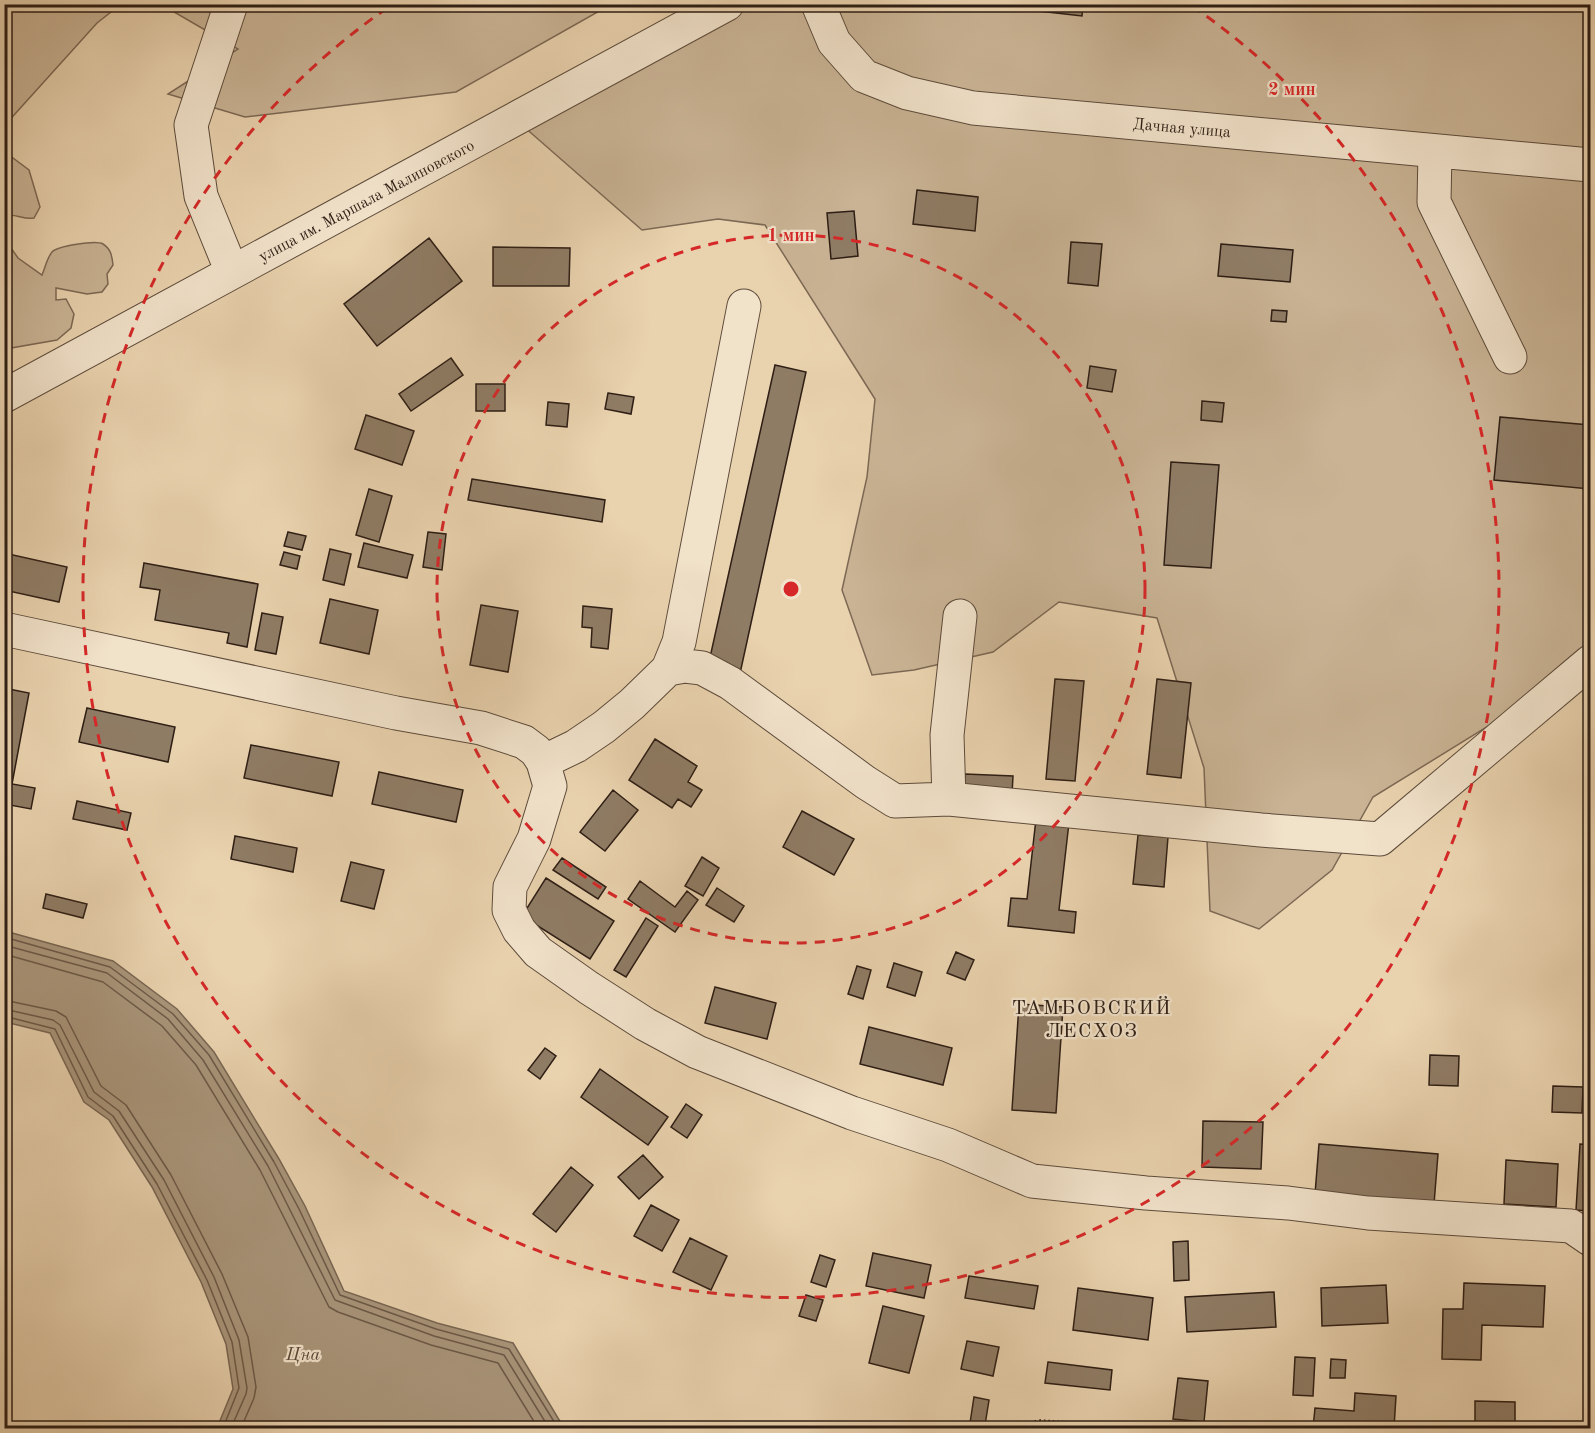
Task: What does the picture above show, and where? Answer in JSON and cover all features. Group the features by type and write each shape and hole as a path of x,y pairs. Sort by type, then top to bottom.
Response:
{"street":[{"path":"231,4 191,125 201,196 232,272"},
{"name":"Дачная улица","path":"818,4 834,42 864,76 907,93 973,108 1590,165"},
{"name":"улица им. Маршала Малиновского","path":"4,396 726,5"},
{"path":"1435,151 1434,202 1510,357"},
{"path":"543,762 576,746 604,728 668,669 679,642 744,306"},
{"path":"949,799 947,735 960,616"},
{"path":"4,630 396,713 481,728 524,742 536,751 543,762 549,786 534,839 510,887 509,910 519,930 538,952 645,1024 697,1052 852,1113 948,1145 1032,1181 1146,1193 1288,1203 1368,1213 1571,1226 1590,1239"},
{"path":"668,669 685,666 702,669 730,683 865,782 895,801 949,799 1261,831 1380,839 1590,662"}],"path":[{"path":"1018,1428 1038,1421 1133,1428"}],"shaded area":[{"path":"5,4 120,5 97,23 5,125"},
{"path":"162,5 610,5 456,92 245,117 168,94 238,49"},
{"path":"746,5 1590,5 1590,654 1516,709 1373,797 1332,870 1259,929 1210,911 1204,768 1157,618 1059,602 993,652 914,670 872,675 842,590 867,477 875,399 765,225 718,219 642,230 523,126"},
{"path":"5,152 29,170 40,207 34,218 5,216"},
{"path":"4,238 18,258 42,275 50,254 55,250 85,243 99,243 109,250 113,265 107,274 108,284 102,292 87,294 56,288 56,300 66,299 74,314 71,328 57,340 5,349"}],"water":[{"name":"Цна","path":"5,931 113,961 177,1009 214,1052 279,1159 305,1206 344,1291 437,1323 513,1343 564,1428 217,1428 233,1389 226,1344 201,1282 152,1187 109,1120 84,1102 50,1033 5,1022"}],"building":[{"path":"1040,4 1083,4 1082,16 1039,11"},
{"path":"917,190 978,197 975,231 913,224"},
{"path":"854,211 858,256 831,259 827,213"},
{"path":"429,238 462,281 377,346 344,304"},
{"path":"1071,242 1102,244 1098,286 1068,283"},
{"path":"1221,244 1293,250 1290,282 1218,276"},
{"path":"493,247 570,248 569,286 493,286"},
{"path":"1272,310 1287,311 1286,322 1271,321"},
{"path":"451,358 463,375 411,411 399,394"},
{"path":"775,365 806,372 739,678 707,671"},
{"path":"1090,366 1116,370 1112,392 1087,388"},
{"path":"476,384 505,384 505,411 476,411"},
{"path":"608,393 634,397 631,414 605,409"},
{"path":"1202,401 1224,403 1222,422 1201,420"},
{"path":"548,402 569,404 567,427 546,425"},
{"path":"366,415 414,431 402,465 355,449"},
{"path":"1500,417 1590,425 1590,489 1494,480"},
{"path":"1171,462 1219,465 1211,568 1164,565"},
{"path":"472,479 605,500 602,522 468,500"},
{"path":"369,489 392,496 379,542 356,535"},
{"path":"288,532 306,536 302,550 284,546"},
{"path":"428,532 446,534 442,570 423,567"},
{"path":"364,543 413,555 407,578 358,567"},
{"path":"330,549 351,554 344,585 323,580"},
{"path":"284,552 300,556 297,569 280,565"},
{"path":"4,553 67,567 59,602 4,590"},
{"path":"144,563 258,584 247,647 227,643 229,633 155,620 160,590 140,587"},
{"path":"330,599 378,610 369,654 320,643"},
{"path":"481,605 518,611 508,672 470,665"},
{"path":"583,606 612,609 608,649 591,647 592,628 582,627"},
{"path":"262,613 283,617 276,654 255,650"},
{"path":"1055,679 1084,681 1075,781 1046,779"},
{"path":"1157,679 1191,683 1181,778 1147,774"},
{"path":"4,688 29,693 12,784 35,788 31,809 4,804"},
{"path":"87,708 175,727 168,762 79,742"},
{"path":"655,739 697,766 688,782 702,790 691,807 678,799 672,808 629,780"},
{"path":"251,745 339,762 332,796 244,778"},
{"path":"379,772 463,790 456,822 372,804"},
{"path":"965,774 1013,776 1011,812 964,810"},
{"path":"613,790 638,810 605,851 580,832"},
{"path":"77,801 131,813 127,830 73,819"},
{"path":"1037,810 1070,814 1059,910 1076,912 1074,933 1008,926 1011,898 1027,899"},
{"path":"802,811 854,839 834,875 783,847"},
{"path":"1138,835 1168,837 1164,887 1133,884"},
{"path":"235,836 297,848 293,872 231,859"},
{"path":"702,857 719,868 703,896 685,886"},
{"path":"562,858 606,887 598,899 553,870"},
{"path":"351,862 384,870 374,909 341,901"},
{"path":"546,878 614,921 590,959 522,916"},
{"path":"640,881 675,907 687,891 698,900 675,932 628,899"},
{"path":"717,888 744,906 734,922 706,905"},
{"path":"46,894 87,904 83,918 43,908"},
{"path":"646,918 658,926 626,977 614,970"},
{"path":"956,952 974,960 965,980 947,973"},
{"path":"894,963 922,972 915,996 887,987"},
{"path":"857,966 871,970 863,999 848,994"},
{"path":"715,987 776,1003 767,1039 705,1023"},
{"path":"1019,1004 1063,1007 1056,1113 1012,1110"},
{"path":"869,1027 952,1048 943,1085 860,1064"},
{"path":"545,1048 556,1056 540,1079 528,1070"},
{"path":"1430,1055 1459,1056 1458,1086 1429,1085"},
{"path":"600,1069 668,1117 648,1145 581,1097"},
{"path":"1553,1086 1583,1087 1582,1113 1552,1112"},
{"path":"686,1104 702,1115 687,1138 671,1127"},
{"path":"1203,1121 1263,1122 1261,1169 1202,1167"},
{"path":"1319,1144 1438,1154 1434,1204 1315,1194"},
{"path":"1580,1144 1590,1145 1590,1211 1576,1210"},
{"path":"643,1155 663,1177 639,1199 618,1177"},
{"path":"1506,1160 1558,1164 1556,1207 1504,1204"},
{"path":"571,1167 593,1185 556,1232 533,1214"},
{"path":"651,1205 679,1220 662,1251 634,1236"},
{"path":"690,1238 727,1256 711,1290 673,1272"},
{"path":"1188,1241 1189,1280 1174,1281 1173,1242"},
{"path":"873,1253 931,1265 924,1298 866,1286"},
{"path":"820,1255 835,1260 826,1287 811,1282"},
{"path":"969,1276 1038,1286 1034,1309 965,1298"},
{"path":"1464,1283 1545,1286 1543,1327 1482,1325 1481,1360 1442,1359 1443,1309 1463,1309"},
{"path":"1386,1285 1388,1323 1322,1326 1321,1288"},
{"path":"1078,1288 1153,1298 1148,1340 1073,1330"},
{"path":"1274,1292 1276,1327 1187,1332 1185,1297"},
{"path":"806,1295 823,1300 816,1321 799,1316"},
{"path":"883,1306 924,1316 909,1373 869,1363"},
{"path":"967,1341 999,1347 993,1376 961,1369"},
{"path":"1295,1357 1315,1358 1313,1396 1293,1395"},
{"path":"1331,1359 1346,1360 1345,1378 1330,1378"},
{"path":"1048,1362 1112,1370 1110,1390 1045,1383"},
{"path":"1178,1378 1208,1381 1204,1422 1173,1419"},
{"path":"1355,1393 1396,1396 1394,1428 1313,1428 1315,1408 1354,1411"},
{"path":"974,1397 989,1400 985,1425 970,1423"},
{"path":"1475,1401 1515,1402 1515,1428 1475,1428"}],"district":[{"name":"ТАМБОВСКИЙ ЛЕСХОЗ","path":"1092,1018"}]}
